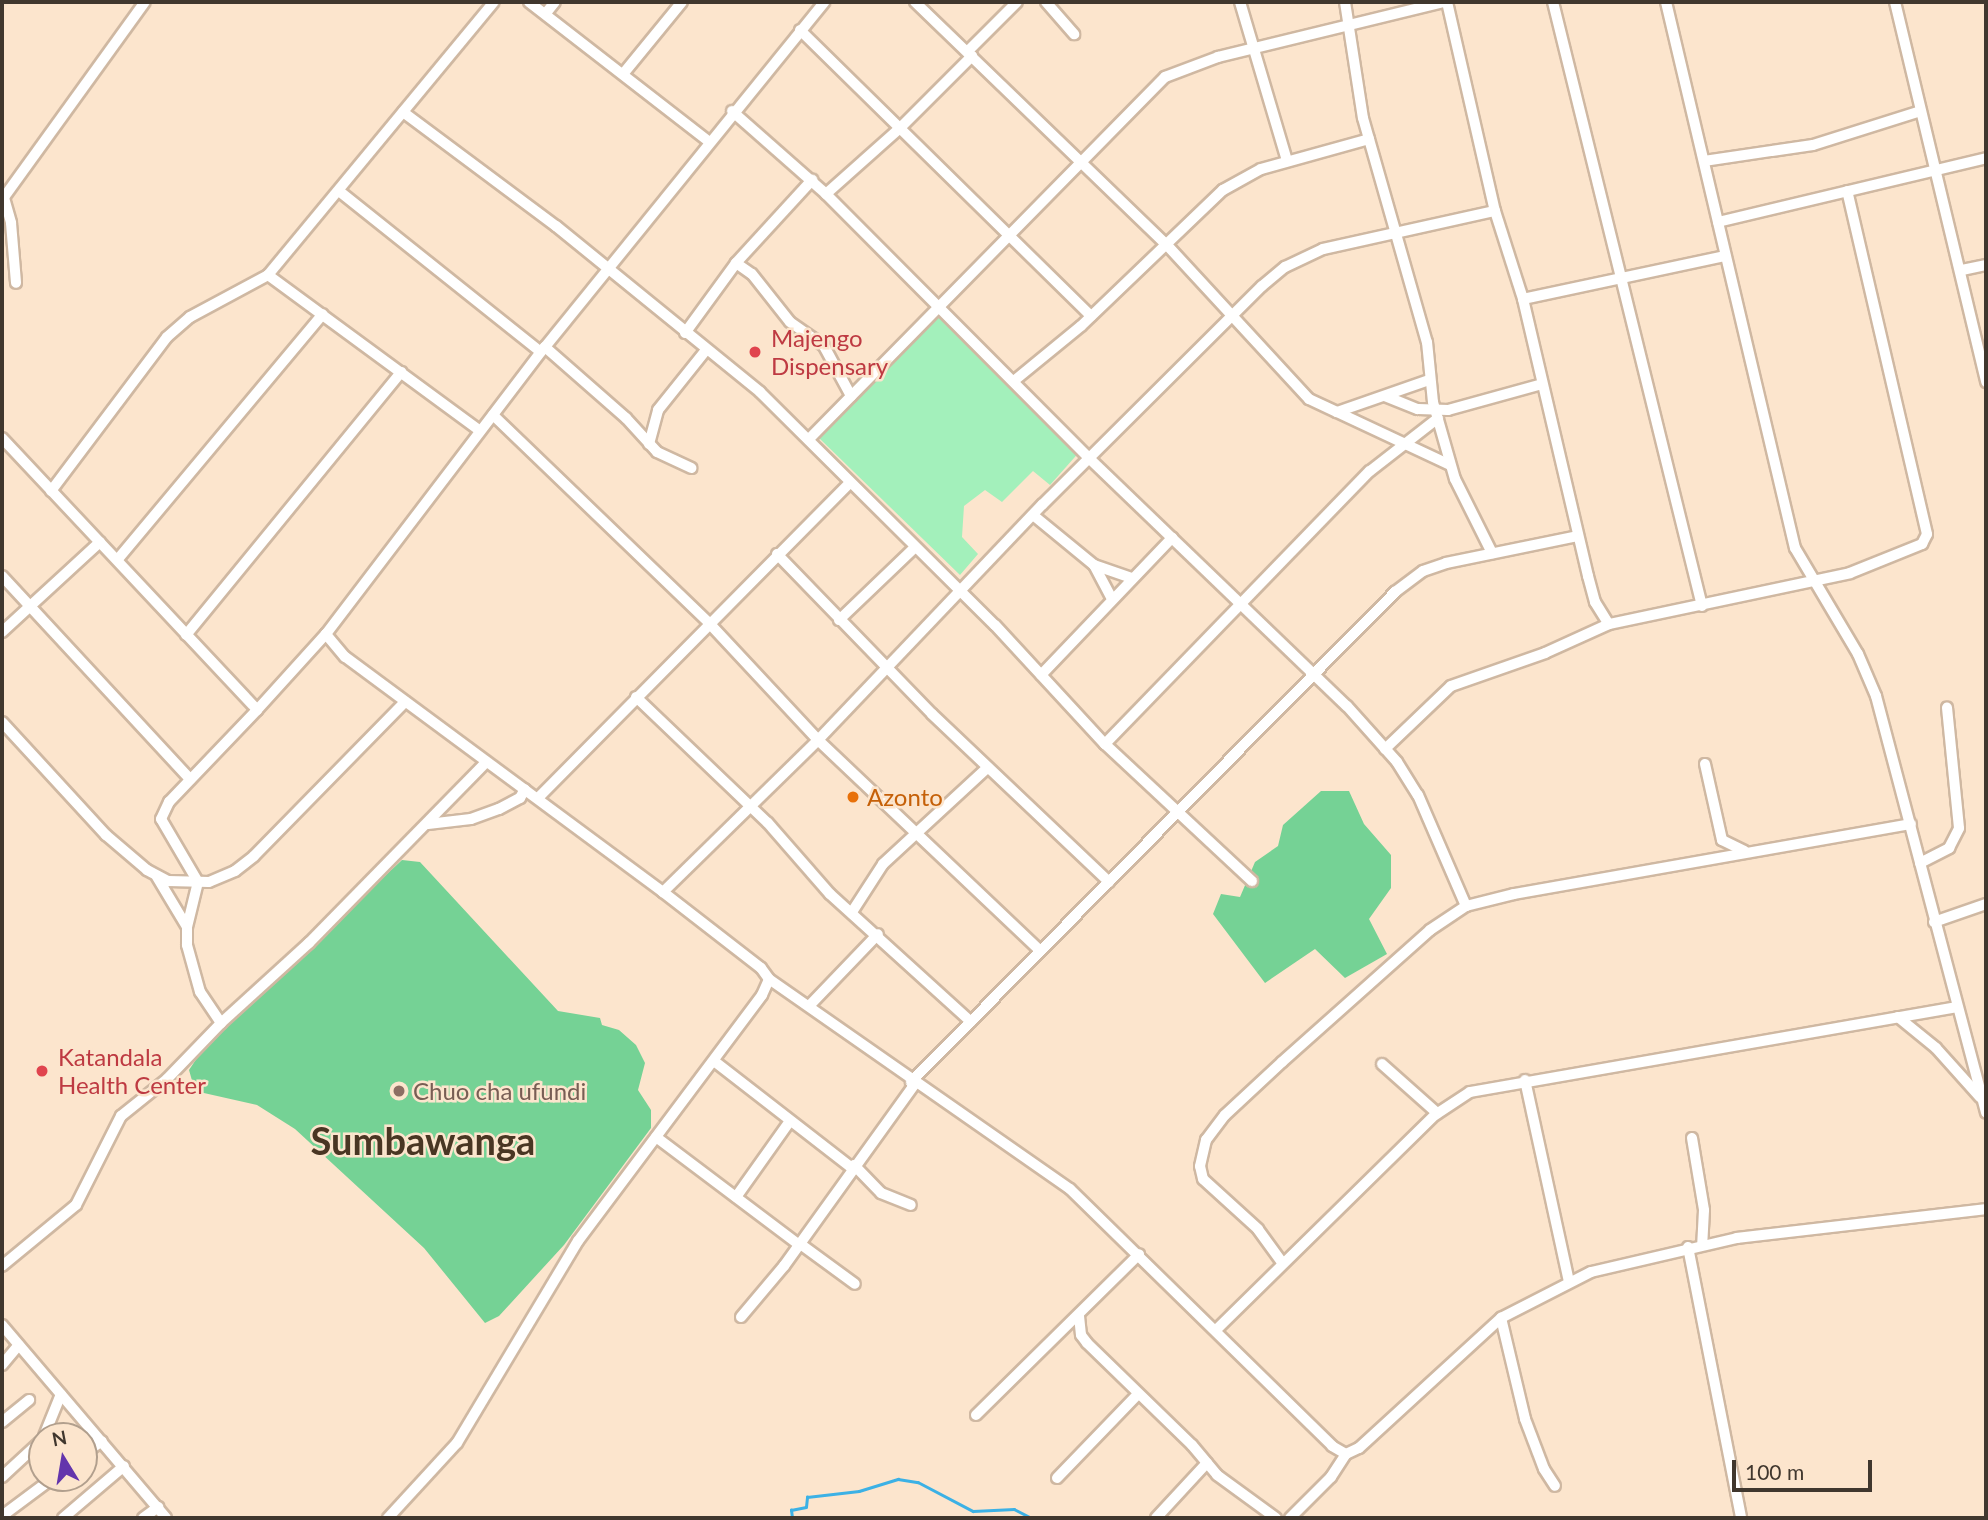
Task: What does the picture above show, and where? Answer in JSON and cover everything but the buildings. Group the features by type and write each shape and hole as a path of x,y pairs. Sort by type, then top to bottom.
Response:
{"street":[{"path":"16,283 12,223 3,199 145,2"},
{"path":"51,491 177,327 268,275 494,2"},
{"path":"529,2 708,141"},
{"path":"546,13 555,2"},
{"path":"623,74 682,2"},
{"path":"187,928 198,882 161,819 169,802 326,634 480,430 732,110 824,2"},
{"path":"915,2 1166,244 1310,399 1450,465"},
{"path":"826,194 900,128 1017,2"},
{"path":"1046,2 1074,34"},
{"path":"1240,2 1251,49 1287,161"},
{"path":"1345,2 1369,139 1397,229 1427,342 1429,380 1450,465 1492,553"},
{"path":"809,439 1165,77 1251,49 1446,2 1495,211 1523,299 1539,385 1577,536 1595,601 1609,624"},
{"path":"1553,2 1702,606"},
{"path":"1666,2 1795,548 1876,696 1986,1113"},
{"path":"1895,2 1962,270 1986,382"},
{"path":"800,30 1010,233 1091,316"},
{"path":"732,110 812,180 1015,380 1090,459 1314,674 1385,749 1418,795 1465,906"},
{"path":"1704,161 1813,145 1921,111"},
{"path":"403,112 556,226 606,271 760,392 1041,675 1105,744 1175,813 1252,881"},
{"path":"1015,380 1091,316 1223,190 1245,175 1369,139"},
{"path":"1718,222 1986,158"},
{"path":"685,333 736,263 812,180"},
{"path":"340,191 543,350 626,418 649,444 691,468"},
{"path":"1385,749 1451,686 1545,653 1609,624 1815,582 1913,551 1927,534 1847,191"},
{"path":"663,892 818,740 1033,515 1234,317 1262,286 1305,256 1397,229 1495,211"},
{"path":"1523,299 1725,256"},
{"path":"736,263 752,274 790,322 824,346 851,396"},
{"path":"1962,270 1986,265"},
{"path":"268,275 480,430"},
{"path":"118,559 323,314"},
{"path":"649,444 658,410 706,350"},
{"path":"186,635 401,372"},
{"path":"1337,412 1429,380"},
{"path":"1105,744 1244,606 1348,493 1437,414 1539,385"},
{"path":"1385,396 1437,414"},
{"path":"493,415 709,623 818,740 1039,950"},
{"path":"2,438 257,710"},
{"path":"538,797 849,484"},
{"path":"1033,515 1094,565 1131,578"},
{"path":"741,1317 798,1243 913,1083 1039,950 1395,592 1423,571 1492,553 1577,536"},
{"path":"1041,675 1111,597 1172,538"},
{"path":"2,632 100,542"},
{"path":"838,620 914,548"},
{"path":"777,554 838,620 987,768 1109,882"},
{"path":"1094,565 1111,597"},
{"path":"2,576 190,779"},
{"path":"326,634 345,657 486,762 538,797 761,968 769,979 810,1005 913,1083 1070,1189 1217,1329 1332,1446 1346,1454"},
{"path":"636,697 852,912 971,1022"},
{"path":"2,722 106,835 156,875 169,881 198,882 221,879 254,856 405,702"},
{"path":"1920,863 1948,848 1959,828 1947,708"},
{"path":"2,1266 76,1205 113,1127 309,943 486,762"},
{"path":"1705,764 1722,840 1745,851"},
{"path":"852,912 878,871 916,832 987,768"},
{"path":"428,824 471,819 499,809 520,798 525,789"},
{"path":"1281,1261 1258,1229 1203,1179 1200,1166 1206,1140 1225,1115 1430,930 1465,906 1745,851 1911,824"},
{"path":"156,875 187,928 196,983 221,1023"},
{"path":"1934,922 1986,904"},
{"path":"810,1005 878,934"},
{"path":"388,1518 457,1443 578,1241 714,1060 769,979"},
{"path":"1217,1329 1281,1261 1437,1113 1470,1092 1525,1080 1956,1007"},
{"path":"1899,1017 1936,1048 1982,1098"},
{"path":"714,1060 790,1121 853,1166 881,1193 911,1205"},
{"path":"1382,1064 1437,1113"},
{"path":"1525,1080 1569,1281"},
{"path":"736,1197 790,1121"},
{"path":"656,1137 855,1284"},
{"path":"1692,1138 1704,1210 1702,1244"},
{"path":"1290,1518 1331,1477 1346,1454 1359,1448 1501,1318 1569,1281 1702,1244 1986,1209"},
{"path":"1688,1247 1741,1518"},
{"path":"976,1415 1139,1254"},
{"path":"1079,1316 1081,1335 1138,1394 1237,1492 1276,1518"},
{"path":"1501,1318 1525,1419 1544,1469 1555,1486"},
{"path":"2,1325 166,1518"},
{"path":"2,1365 19,1346"},
{"path":"50,1422 61,1394"},
{"path":"1057,1478 1138,1394"},
{"path":"2,1422 29,1400"},
{"path":"98,1444 102,1441"},
{"path":"2,1477 28,1452"},
{"path":"1156,1518 1207,1463"},
{"path":"64,1518 124,1466"},
{"path":"2,1516 34,1492"},
{"path":"144,1518 158,1507"}],"green space":[{"path":"943,310 1082,449 1050,485 1033,471 1002,502 985,490 964,506 962,537 978,554 960,575 818,437"},
{"path":"1321,791 1349,791 1364,824 1391,855 1391,888 1369,919 1387,954 1345,978 1315,949 1265,983 1213,914 1221,894 1240,897 1255,862 1278,846 1283,825"},
{"name":"Chuo cha ufundi","path":"402,860 420,862 558,1011 600,1018 602,1025 619,1030 636,1045 645,1063 638,1090 651,1110 651,1128 564,1245 499,1316 485,1323 424,1248 295,1129 257,1105 195,1091 189,1070 209,1040"}],"waterway":[{"path":"792,1518 791,1510 806,1507 807,1497 859,1491 898,1479 918,1482 973,1511 1014,1509 1032,1518"}],"place":[{"name":"Majengo Dispensary","path":"755,352"},
{"name":"Azonto","path":"853,797"},
{"name":"Katandala Health Center","path":"42,1071"},
{"name":"Chuo cha ufundi","path":"399,1091"}],"district":[{"name":"Sumbawanga","path":"423,1141"}]}
